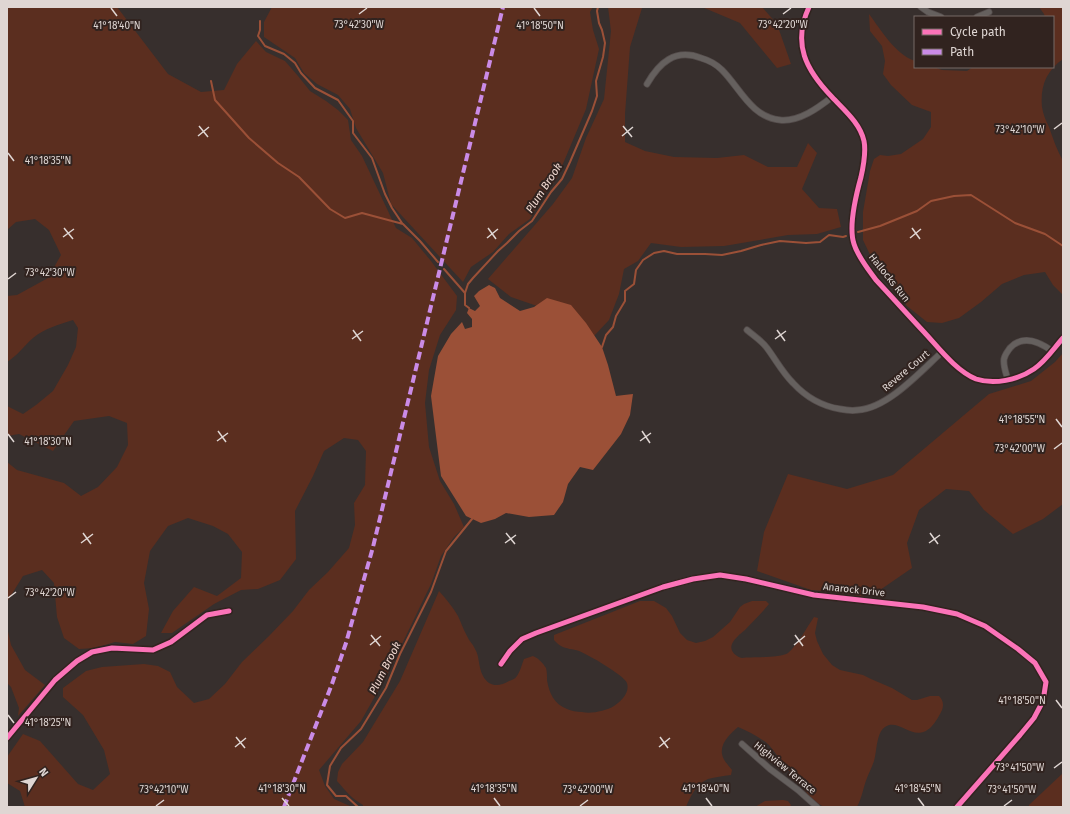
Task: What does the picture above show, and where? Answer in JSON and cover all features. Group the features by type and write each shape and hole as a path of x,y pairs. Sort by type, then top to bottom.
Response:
{"street":[{"name":"Hallocks Run","path":"809,7 802,29 802,48 805,57 813,76 846,110 862,134 864,142 865,150 862,173 856,198 852,237 854,245 867,268 876,280 942,352 963,372 982,381 991,382 1008,380 1027,373 1042,363 1063,338"},
{"path":"921,7 928,12 938,16"},
{"path":"979,16 989,12"},
{"path":"647,84 656,70 669,59 676,56 694,55 707,60 721,70 745,99 759,112 773,118 786,120 798,117 809,113 832,97"},
{"name":"Revere Court","path":"747,330 762,342 786,376 805,394 831,408 845,410 869,408 891,397 901,390 942,352"},
{"path":"1008,380 1004,360 1005,355 1013,345 1022,341 1032,340 1052,351"},
{"name":"Anarock Drive","path":"500,664 522,639 536,633 663,587 693,579 720,575 746,578 814,595 923,606 957,614 985,626 1018,649 1035,663 1046,682 1043,701 1034,718 957,807"},
{"path":"7,738 55,680 77,661 92,652 112,648 153,650 171,642 207,616 229,611"},
{"name":"Highview Terrace","path":"742,744 817,807"}],"shaded area":[{"path":"7,7 117,7 168,74 201,92 224,90 237,64 256,41 266,52 285,61 310,91 338,110 348,120 351,140 362,156 396,228 412,238 457,296 456,310 440,335 429,370 425,403 429,447 440,481 454,504 464,527 454,537 441,556 431,584 387,675 361,721 319,770 325,786 334,799 351,807 25,807 20,791 7,783 7,757 23,734 40,741 78,784 93,790 110,774 104,750 83,715 63,697 63,688 86,671 102,667 144,664 158,666 170,672 177,687 194,703 209,699 225,684 242,662 293,611 309,590 328,572 349,548 355,525 354,503 365,485 366,451 358,440 344,438 324,451 295,511 296,559 280,580 258,589 241,590 214,604 172,633 161,633 173,611 194,587 217,596 241,578 242,552 228,534 213,526 188,518 168,526 150,551 144,583 149,609 146,636 133,644 115,642 95,648 79,649 64,638 57,617 54,583 42,570 23,576 7,602 7,462 17,470 64,483 81,496 98,487 117,467 128,445 127,423 109,416 74,421 53,451 19,434 7,436 7,406 23,414 53,391 68,365 76,347 78,328 73,320 47,329 33,338 11,360 7,362 7,296 17,295 48,278 61,255 49,230 35,219 16,222 7,230"},
{"path":"272,7 593,7 590,12 593,30 599,49 586,109 557,178 541,199 530,219 509,234 493,252 471,267 463,282 391,204 383,173 356,128 350,109 338,95 317,84 304,73 295,58 264,37 264,22"},
{"path":"608,7 649,7 642,8 630,47 625,114 625,142 645,151 674,157 717,158 744,155 768,167 797,167 808,143 817,153 802,189 819,208 837,209 841,227 817,234 788,235 724,246 681,247 651,243 638,261 624,269 619,294 609,320 594,336 540,307 511,297 488,279 553,204 572,178 586,138 604,99 611,31"},
{"path":"702,7 762,7 777,24 791,64 777,68 740,23"},
{"path":"1039,7 1063,7 1063,59 1054,67 1054,16 1045,16"},
{"path":"869,14 895,47 908,58 914,61 914,68 937,68 942,70 967,71 972,68 1053,68 1048,74 1043,86 1042,107 1057,149 1063,161 1063,295 1053,285 1045,272 1024,275 1002,284 959,318 942,323 927,322 907,306 875,265 863,240 863,212 870,171 874,159 880,155 888,156 901,154 923,139 931,127 931,112 912,105 891,85 883,74 885,61 882,46 870,31"},
{"path":"489,285 495,288 500,298 520,311 534,307 547,298 571,305 586,323 602,347 616,396 633,394 630,415 621,434 593,470 580,467 568,484 563,502 554,515 529,517 506,513 495,519 481,523 466,516 441,476 431,396 438,356 451,334 462,322 465,329 472,327 472,319 467,313 469,308 475,311 480,306 474,296"},
{"path":"1063,353 1063,504 1043,519 1013,534 984,510 969,491 946,489 919,510 907,543 912,568 880,590 863,597 836,592 811,590 757,571 764,532 788,474 847,489 893,475 989,394 1031,381 1055,362"},
{"path":"439,591 452,606 464,631 477,652 481,673 485,680 491,684 498,685 513,679 518,674 524,659 533,656 537,658 546,668 548,685 555,701 562,707 572,711 586,713 603,711 611,708 624,696 628,687 624,679 613,670 579,651 560,646 554,640 554,635 640,601 654,601 666,608 672,616 680,633 687,640 696,643 713,637 730,622 740,607 744,604 752,601 766,601 769,604 732,644 731,649 737,656 742,658 773,657 788,653 814,617 818,618 815,633 817,641 823,654 832,665 840,670 863,675 892,688 912,700 930,696 939,696 943,704 943,708 934,724 926,731 919,733 912,732 898,726 891,725 882,730 878,738 874,761 857,807 828,808 819,804 796,780 769,745 758,737 738,727 724,742 722,750 723,758 732,770 731,775 704,781 694,791 686,807 363,807 363,805 352,797 337,781 338,772 342,764 363,742 400,681"},
{"path":"7,627 11,645 25,670 45,685 18,716 19,708 11,687 7,683"},
{"path":"1063,773 1063,807 1029,807 1029,805"},
{"path":"765,801 788,801 791,805 790,807 755,807"}],"waterway":[{"name":"Plum Brook","path":"469,308 465,305 465,293 468,284 498,251 532,221 551,192 562,179 592,111 597,96 596,81 603,57 605,43 599,23 597,11 598,7"},
{"path":"260,21 258,36 265,46 284,54 295,63 301,73 315,88 338,100 353,121 353,133 372,158 385,194 402,223"},
{"path":"211,81 215,100 249,138 278,163 299,177 330,209 345,218 362,213 403,224 438,262"},
{"path":"858,232 880,226 917,211 931,201 954,196 971,195 1015,223 1045,234 1063,246"},
{"path":"602,347 606,335 613,327 616,316 625,301 625,291 634,284 636,270 643,260 654,253 664,251 677,254 722,255 780,241 806,243 820,242 829,235 846,236"},
{"path":"444,269 465,293"},
{"name":"Plum Brook","path":"358,807 346,796 336,796 327,785 330,766 341,748 361,729 386,688 400,654 431,592 446,551 472,519"}],"marked path":[{"path":"284,807 332,684 346,643 373,547 503,7"}],"cycle path":[{"path":"809,7 804,20 802,33 804,56 815,77 859,128 864,141 865,150 862,173 853,210 852,237 858,254 876,280 954,365 976,379 990,382 1013,379 1028,373 1042,362 1063,338"},
{"path":"501,664 510,651 522,639 536,633 663,587 693,579 720,575 746,579 814,595 923,607 957,614 985,626 1018,649 1035,663 1046,682 1043,701 1034,718 957,807"},
{"path":"7,738 55,680 77,661 92,652 112,648 153,650 171,642 207,615 229,611"}]}
